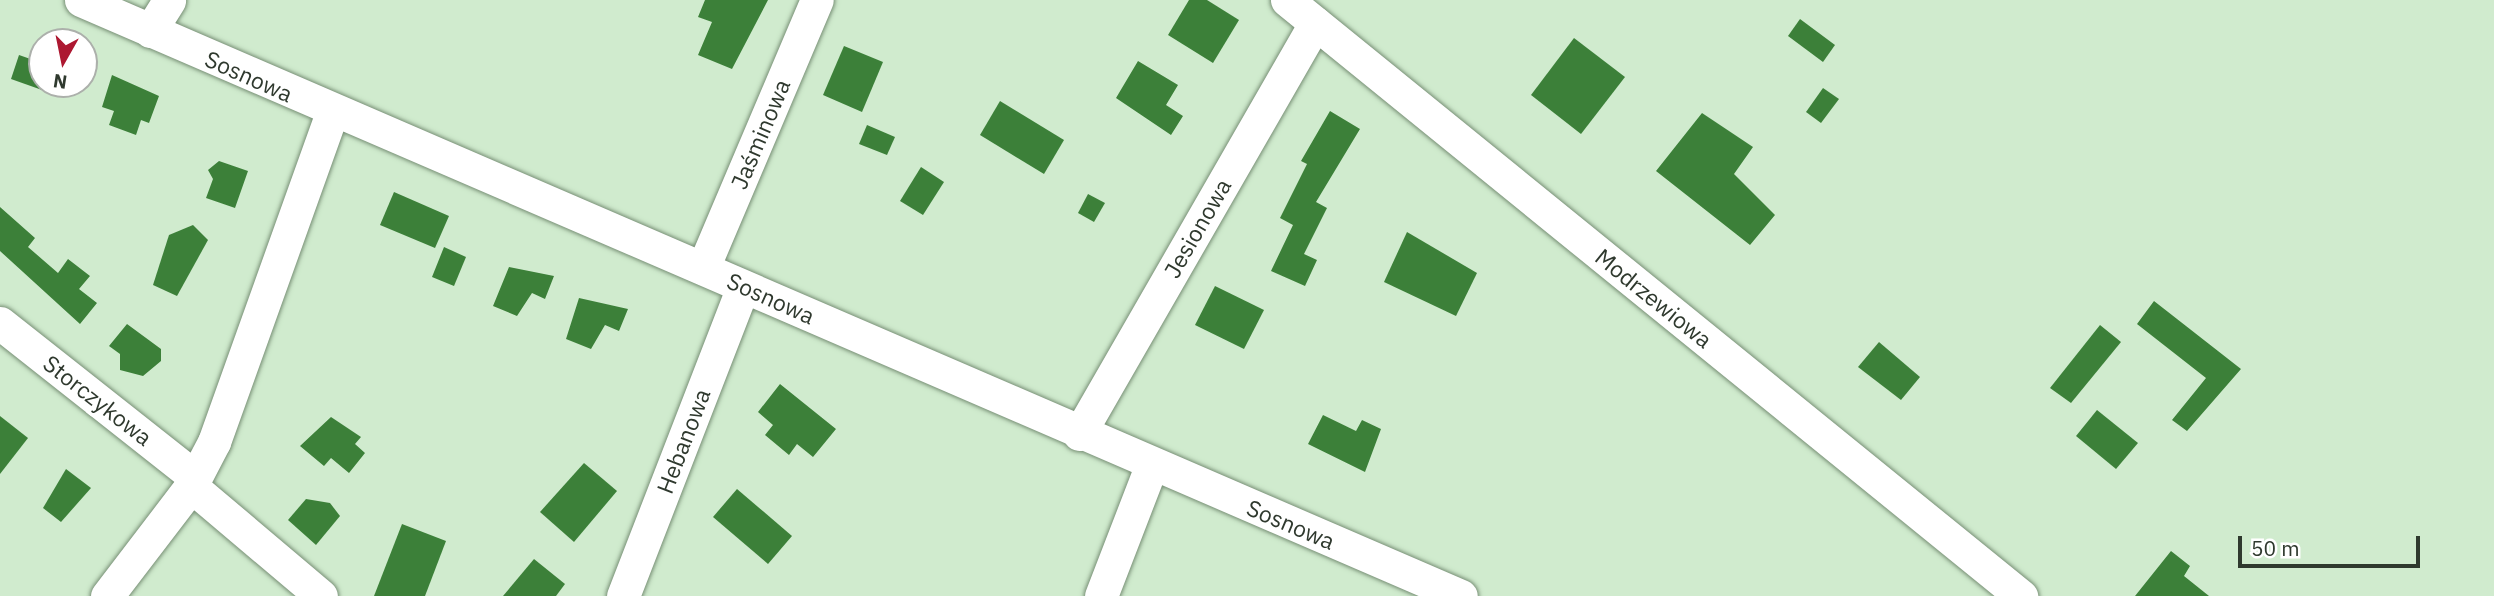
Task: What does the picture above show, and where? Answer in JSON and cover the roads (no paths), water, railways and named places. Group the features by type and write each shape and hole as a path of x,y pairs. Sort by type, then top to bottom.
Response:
{"street":[{"name":"Sosnowa","path":"81,0 332,113 702,268 1079,434 1461,596"},
{"path":"150,31 169,0"},
{"name":"Jaśminowa","path":"702,268 817,0"},
{"name":"Jesionowa","path":"1079,434 1306,10"},
{"name":"Modrzewiowa","path":"1306,10 2021,596"},
{"path":"107,596 193,482 214,442 332,113"},
{"name":"Hebanowa","path":"623,596 743,286"},
{"name":"Storczykowa","path":"0,323 193,482 321,596"},
{"path":"1101,596 1152,464"}]}
